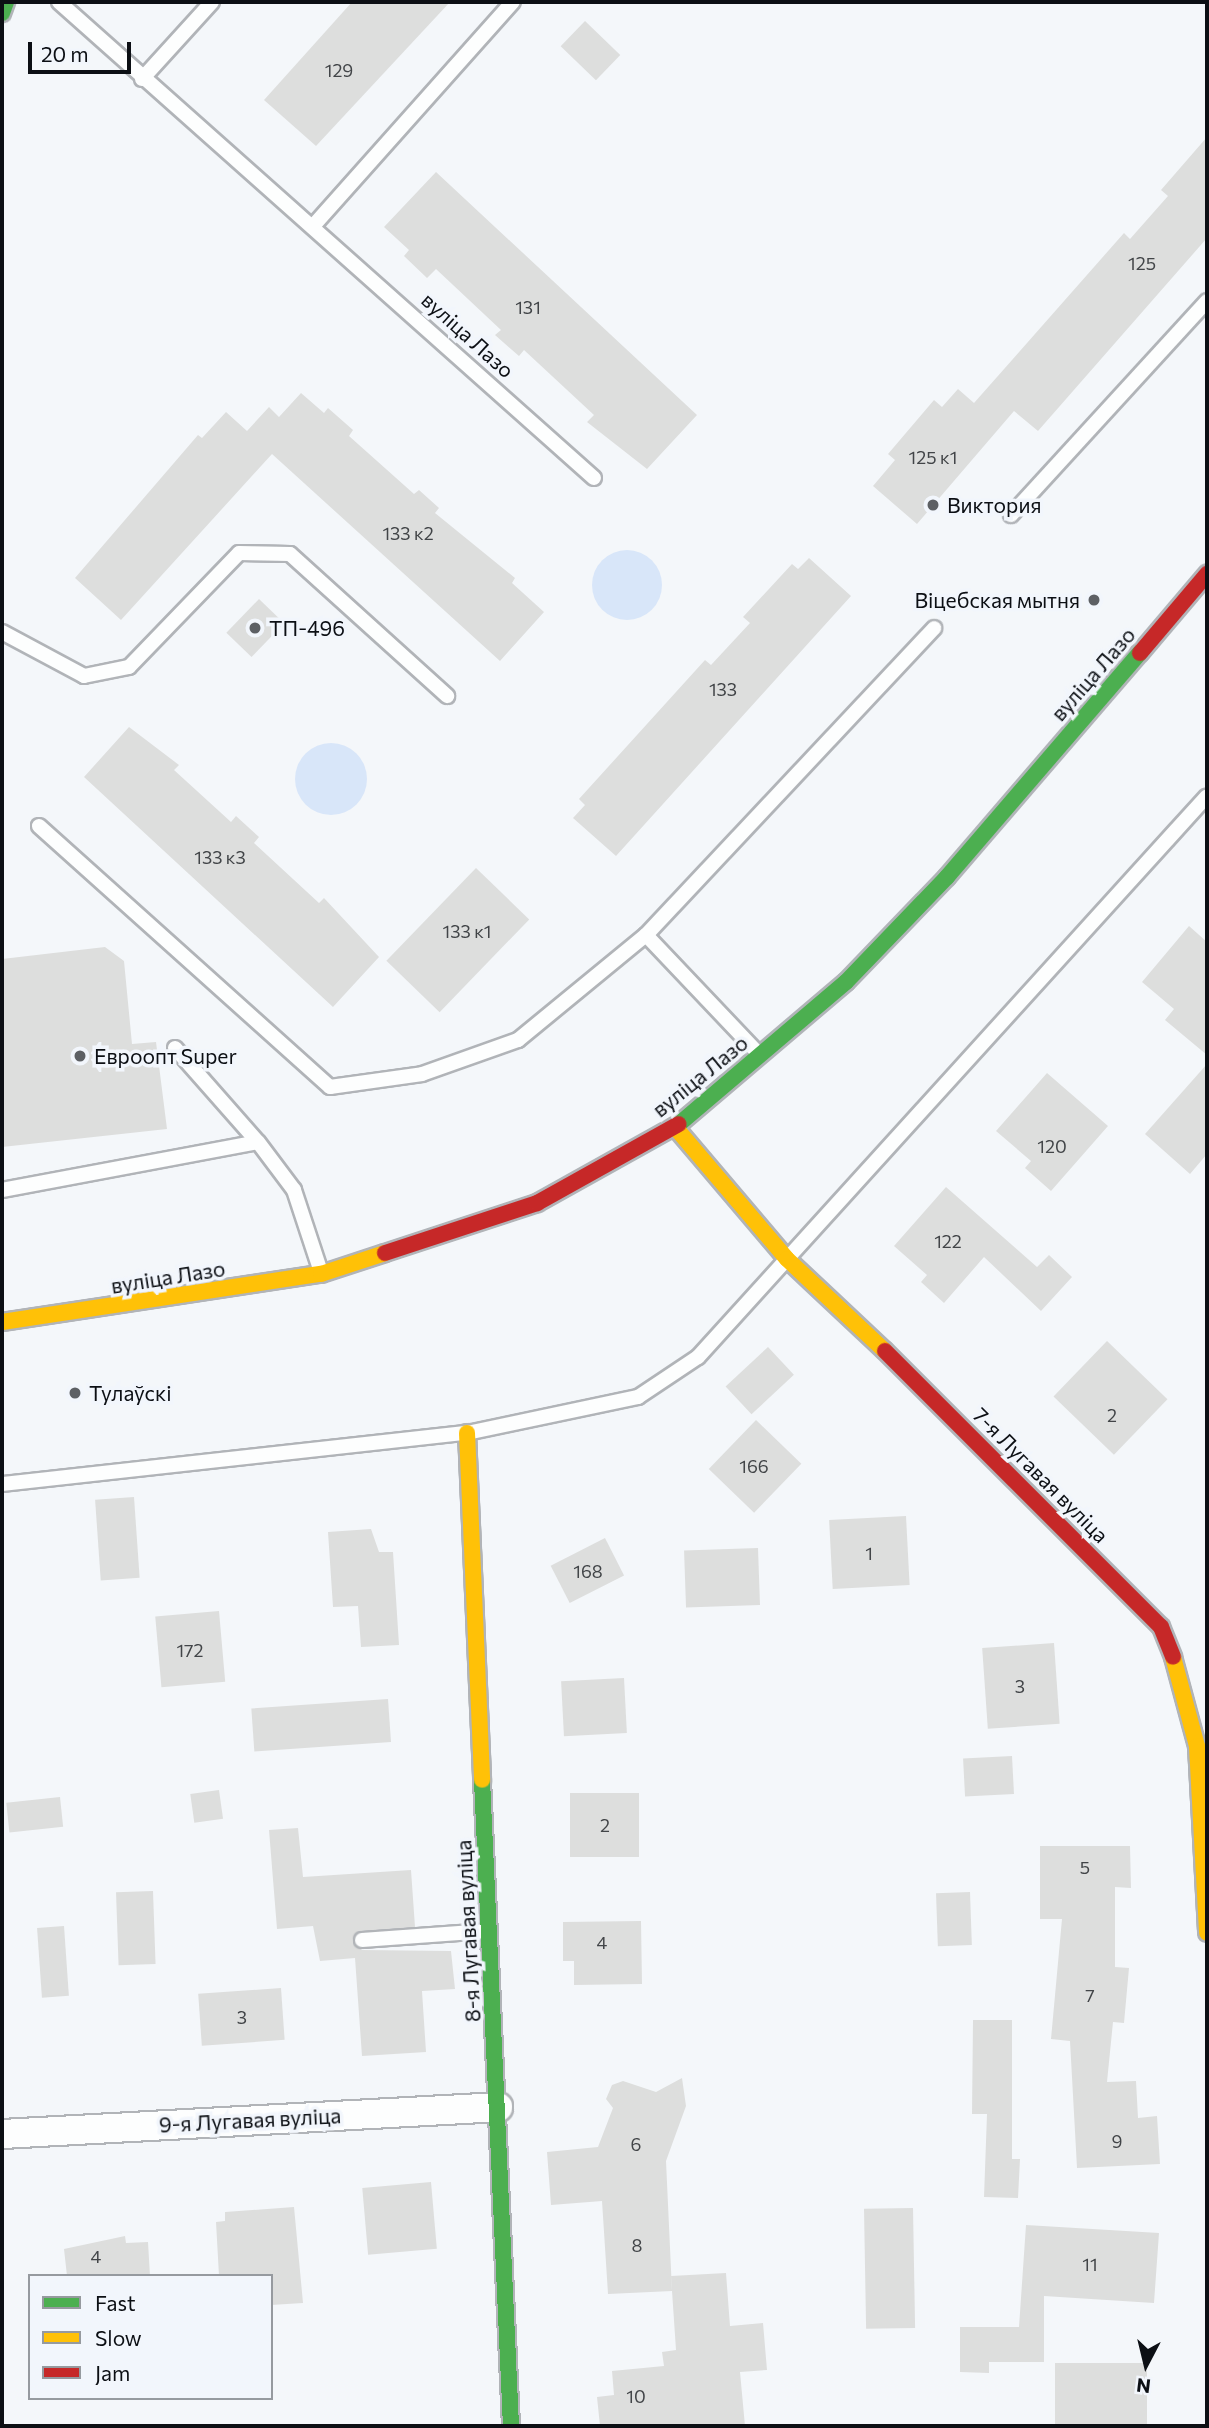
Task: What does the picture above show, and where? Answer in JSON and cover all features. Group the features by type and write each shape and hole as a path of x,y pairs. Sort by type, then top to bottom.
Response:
{"street":[{"path":"2,13 6,2"},
{"name":"вуліца Лазо","path":"2,1322 321,1274 537,1203 675,1127 846,982 947,877 1207,574"},
{"name":"7-я Лугавая вуліца","path":"675,1127 787,1259 967,1429 1161,1628 1187,1691 1197,1746 1207,1933"},
{"name":"8-я Лугавая вуліца","path":"467,1433 511,2426"},
{"name":"9-я Лугавая вуліца","path":"2,2134 498,2107"}],"lane":[{"name":"вуліца Лазо","path":"60,2 118,50 142,79 314,225 594,478"},
{"path":"142,79 212,2"},
{"path":"314,225 513,2"},
{"path":"1010,515 1207,301"},
{"path":"2,632 83,676 129,667 239,553 290,554 447,696"},
{"path":"39,826 330,1087 422,1073 518,1040 646,935 934,628"},
{"path":"2,1484 467,1433 638,1396 698,1357 1207,796"},
{"path":"646,935 760,1055"},
{"path":"175,1048 258,1142 294,1190 321,1274"},
{"path":"2,1190 258,1142"},
{"path":"362,1940 489,1931"}],"shaded area":[{"path":"634,550 647,556 656,565 660,571 660,599 652,610 641,618 620,620 602,610 594,599 592,578 602,560 613,552"},
{"path":"338,743 357,753 365,765 365,793 357,805 345,813 324,815 305,805 297,793 295,772 305,753 317,745"}],"building":[{"path":"352,2 450,2 316,146 264,100"},
{"path":"585,21 620,55 596,80 561,46"},
{"path":"1207,137 1207,238 1038,431 1014,411 917,524 873,486 895,460 888,454 934,400 942,407 958,389 974,403 1124,233 1130,239 1168,196 1161,190"},
{"path":"436,172 697,415 647,469 587,422 594,415 524,350 519,356 495,335 501,330 436,269 427,278 404,256 409,250 384,227"},
{"path":"301,393 324,413 328,408 353,430 349,436 414,494 419,490 439,508 435,513 515,578 512,583 544,612 500,661 272,454 121,620 75,578 198,435 202,438 226,412 247,431 269,407 279,417"},
{"path":"809,558 851,596 616,856 573,818 585,805 579,799 705,660 711,665 750,623 743,617 792,564 798,569"},
{"name":"ТП-496","path":"259,599 284,623 252,657 226,633"},
{"path":"129,727 179,765 174,770 231,822 236,816 259,837 254,843 319,903 324,898 379,957 333,1007 84,777"},
{"path":"476,868 529,919 440,1012 386,961"},
{"path":"1189,926 1207,942 1207,1055 1165,1020 1174,1009 1142,982"},
{"name":"Евроопт Super","path":"105,947 124,961 132,1044 156,1042 167,1129 2,1147 2,959"},
{"path":"1207,1064 1207,1154 1190,1174 1145,1134"},
{"path":"1047,1073 1108,1126 1051,1191 1025,1168 1031,1161 996,1131"},
{"path":"946,1187 1037,1267 1049,1255 1072,1277 1041,1311 984,1257 944,1303 921,1282 927,1275 894,1246"},
{"path":"1107,1341 1167,1399 1114,1455 1054,1396"},
{"path":"768,1347 794,1375 751,1414 726,1387"},
{"path":"756,1420 801,1464 754,1513 709,1469"},
{"path":"134,1497 140,1578 101,1581 95,1500"},
{"path":"906,1516 910,1585 833,1589 829,1520"},
{"path":"371,1529 379,1552 393,1552 399,1645 361,1647 358,1606 333,1607 328,1532"},
{"path":"605,1538 624,1575 570,1603 551,1566"},
{"path":"758,1548 760,1605 686,1608 684,1551"},
{"path":"219,1611 225,1682 161,1687 155,1617"},
{"path":"1054,1643 1060,1724 988,1729 982,1648"},
{"path":"624,1678 627,1733 564,1736 561,1681"},
{"path":"388,1699 391,1742 254,1751 251,1709"},
{"path":"1012,1756 1014,1794 965,1797 963,1759"},
{"path":"219,1790 223,1819 194,1823 190,1794"},
{"path":"570,1793 639,1793 639,1857 570,1857"},
{"path":"60,1797 63,1827 9,1832 6,1803"},
{"path":"298,1828 303,1877 411,1870 415,1927 361,1931 353,1941 362,1950 451,1951 455,1989 422,1991 426,2052 362,2056 355,1958 320,1961 313,1926 277,1929 269,1830"},
{"path":"1040,1846 1130,1846 1131,1888 1115,1887 1115,1967 1129,1968 1124,2023 1113,2022 1107,2082 1136,2081 1138,2118 1157,2116 1160,2164 1077,2168 1070,2041 1051,2039 1062,1919 1040,1919"},
{"path":"153,1891 156,1964 119,1965 116,1892"},
{"path":"970,1892 972,1945 938,1946 936,1893"},
{"path":"641,1921 642,1984 574,1985 574,1961 563,1961 563,1922"},
{"path":"64,1926 69,1996 42,1998 37,1928"},
{"path":"281,1988 285,2040 202,2046 198,1994"},
{"path":"973,2020 1012,2020 1012,2159 1020,2159 1018,2198 984,2197 987,2114 972,2114"},
{"path":"682,2078 686,2106 666,2161 672,2291 608,2294 602,2201 551,2205 547,2152 598,2147 613,2108 606,2099 612,2085 623,2081 656,2092"},
{"path":"431,2182 437,2249 368,2255 362,2188"},
{"path":"294,2207 303,2303 273,2305 273,2274 219,2274 216,2222 225,2221 225,2212"},
{"path":"913,2208 915,2328 866,2329 864,2209"},
{"path":"1026,2225 1159,2233 1154,2303 1044,2296 1044,2362 989,2362 989,2373 960,2372 960,2327 1019,2327"},
{"path":"125,2236 126,2243 148,2242 150,2274 67,2274 64,2249"},
{"path":"726,2273 730,2326 763,2323 767,2370 740,2372 745,2426 600,2426 597,2397 614,2395 612,2371 664,2366 662,2352 676,2350 671,2276"},
{"path":"1055,2363 1147,2363 1147,2426 1055,2426"}],"traffic: fast":[{"path":"2,13 6,2"},
{"path":"679,1124 846,982 947,877 1140,653"},
{"path":"482,1780 511,2426"}],"traffic: slow":[{"path":"675,1127 787,1259 885,1351"},
{"path":"2,1322 321,1274 385,1253"},
{"path":"467,1433 482,1780"},
{"path":"1173,1657 1197,1746 1207,1933"}],"traffic: jam":[{"path":"1140,653 1207,574"},
{"path":"385,1253 537,1203 679,1124"},
{"path":"885,1351 1161,1627 1173,1657"}],"place":[{"name":"Виктория","path":"933,505"},
{"name":"Віцебская мытня","path":"1094,600"},
{"name":"ТП-496","path":"255,628"},
{"name":"Евроопт Super","path":"80,1056"},
{"name":"Тулаўскі","path":"75,1393"}]}
